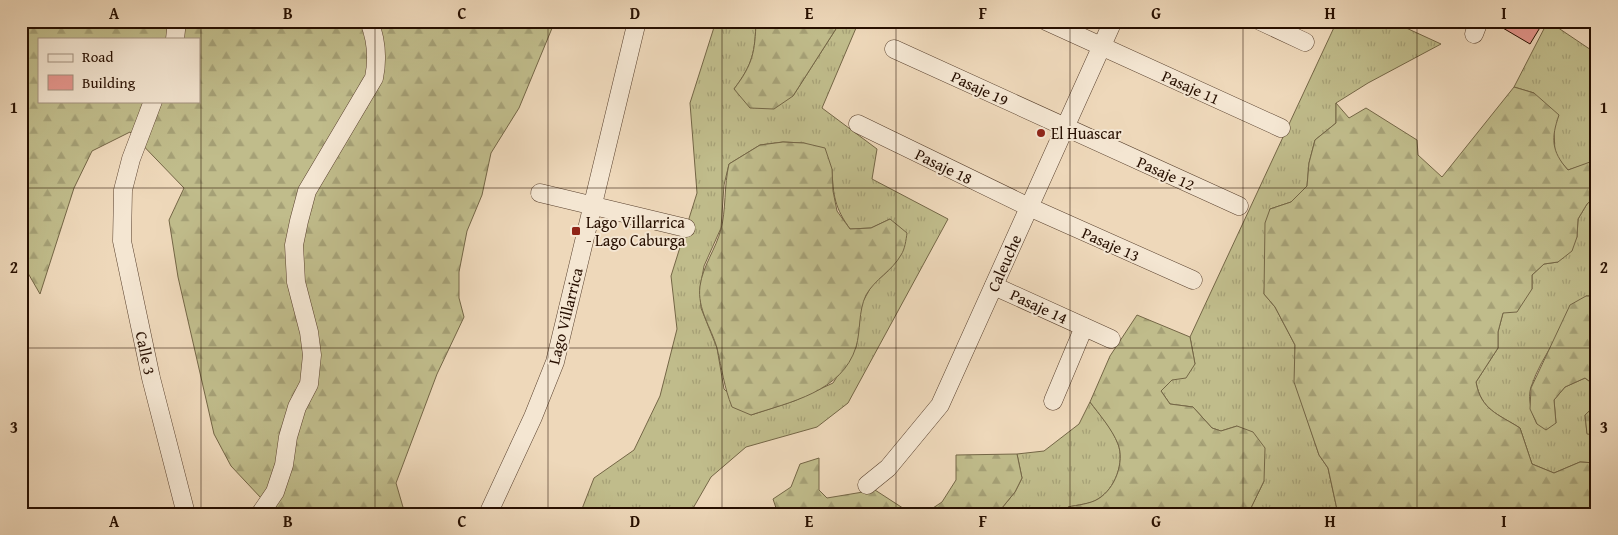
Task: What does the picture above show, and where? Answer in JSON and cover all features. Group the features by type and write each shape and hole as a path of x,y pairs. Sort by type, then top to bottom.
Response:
{"street":[{"path":"174,38 177,21"},
{"path":"260,514 276,492 284,465 288,436 297,407 309,384 312,355 309,332 296,282 294,245 298,222 307,191 374,78 378,58 374,32 369,21"},
{"name":"Lago Villarrica","path":"488,514 533,417 555,362 637,21"},
{"name":"Pasaje 11","path":"1046,21 1280,128"},
{"name":"Caleuche","path":"867,485 888,468 940,405 1114,21"},
{"path":"1260,21 1306,42"},
{"name":"Pasaje 19","path":"894,48 1065,128"},
{"name":"Calle 3","path":"153,102 131,159 123,190 122,242 151,378 186,514"},
{"name":"Pasaje 18","path":"858,124 1030,207"},
{"name":"Pasaje 12","path":"1065,128 1239,206"},
{"path":"540,193 686,228"},
{"name":"Pasaje 13","path":"1030,207 1193,280"},
{"name":"Pasaje 14","path":"994,286 1111,339"},
{"name":"Pasaje 14","path":"1053,401 1084,327"}],"green space":[{"path":"21,21 555,21 519,108 491,153 482,195 467,231 459,272 459,298 464,317 437,374 396,483 405,514 276,514 231,466 214,434 178,277 169,220 184,188 130,132 92,151 74,188 40,294 21,261"},
{"path":"716,21 756,21 752,57 734,89 793,96 841,21 859,21 822,108 877,149 872,179 948,219 848,403 817,427 746,447 711,477 692,510 694,514 580,514 594,478 634,450 660,396 677,329 671,276 697,193 690,103","holes":["783,142 804,143 832,169 836,201 841,215 850,229 871,228 890,219 888,271 872,285 861,305 856,347 833,383 794,401 751,415 724,389 717,348 701,308 700,288 704,266 721,228 724,185 729,164 760,145"]},
{"path":"756,21 841,21 793,96 774,109 750,108 734,89 752,57"},
{"path":"1337,21 1391,21 1441,44 1368,83 1336,103 1336,123 1315,140 1309,163 1307,186 1291,202 1270,209 1264,294 1275,307 1295,345 1295,382 1319,455 1328,468 1338,514 1248,514 1264,481 1237,426 1221,431 1212,428 1193,407 1170,404 1161,391 1172,380 1195,364 1190,337"},
{"path":"1548,21 1597,54 1597,167 1590,163 1568,170 1555,155 1554,129 1534,93 1514,87"},
{"path":"1514,87 1534,93 1559,115 1554,138 1558,157 1568,170 1590,162 1597,167 1597,195 1587,204 1578,219 1577,237 1572,251 1558,262 1544,264 1532,275 1532,289 1517,312 1503,313 1498,332 1498,348 1476,382 1478,391 1486,405 1498,415 1520,428 1532,464 1554,473 1580,462 1597,463 1597,514 1338,514 1328,468 1319,455 1294,382 1295,345 1275,307 1264,294 1265,223 1270,209 1291,202 1307,186 1309,163 1315,140 1336,123 1336,103 1349,118 1366,108 1417,140 1418,155 1442,177"},
{"path":"783,142 804,143 825,148 832,169 833,191 837,211 850,229 871,228 890,219 907,233 903,250 897,261 874,284 863,301 856,347 849,362 839,375 827,385 798,400 751,415 732,407 717,348 702,310 700,286 721,229 729,164 760,145"},
{"path":"1597,195 1597,296 1586,296 1555,340 1531,387 1530,401 1537,424 1556,423 1554,400 1565,387 1585,378 1597,387 1597,404 1585,415 1587,433 1597,435 1597,463 1580,462 1554,473 1532,464 1520,428 1498,415 1486,405 1478,391 1476,382 1498,348 1498,332 1503,313 1532,289 1532,275 1544,264 1558,262 1577,237 1578,219 1587,204"},
{"path":"1586,296 1597,296 1597,387 1585,378 1565,387 1554,400 1556,423 1546,430 1537,424 1530,409 1531,388 1570,305"},
{"path":"1137,315 1190,337 1195,364 1186,378 1172,380 1161,391 1170,404 1193,407 1212,428 1221,431 1237,426 1253,432 1265,448 1264,481 1248,514 1065,514 1068,507 1091,502 1104,495 1114,482 1117,474 1120,459 1118,444 1109,427 1090,402 1110,356"},
{"path":"1090,402 1112,432 1120,451 1117,474 1109,489 1095,501 1068,507 1065,514 997,514 1015,492 1022,478 1017,454 1044,451 1079,424"},
{"path":"1597,404 1597,435 1587,434 1585,415"},
{"path":"1017,454 1022,478 1015,492 997,514 924,514 942,502 956,480 956,455"},
{"path":"819,458 819,490 827,498 875,490 912,514 778,514 773,499 791,487 800,464"}],"building":[{"path":"1491,21 1544,21 1530,44"}],"place":[{"name":"El Huascar","path":"1041,133"},
{"name":"Lago Villarrica - Lago Caburga","path":"576,231"}]}
